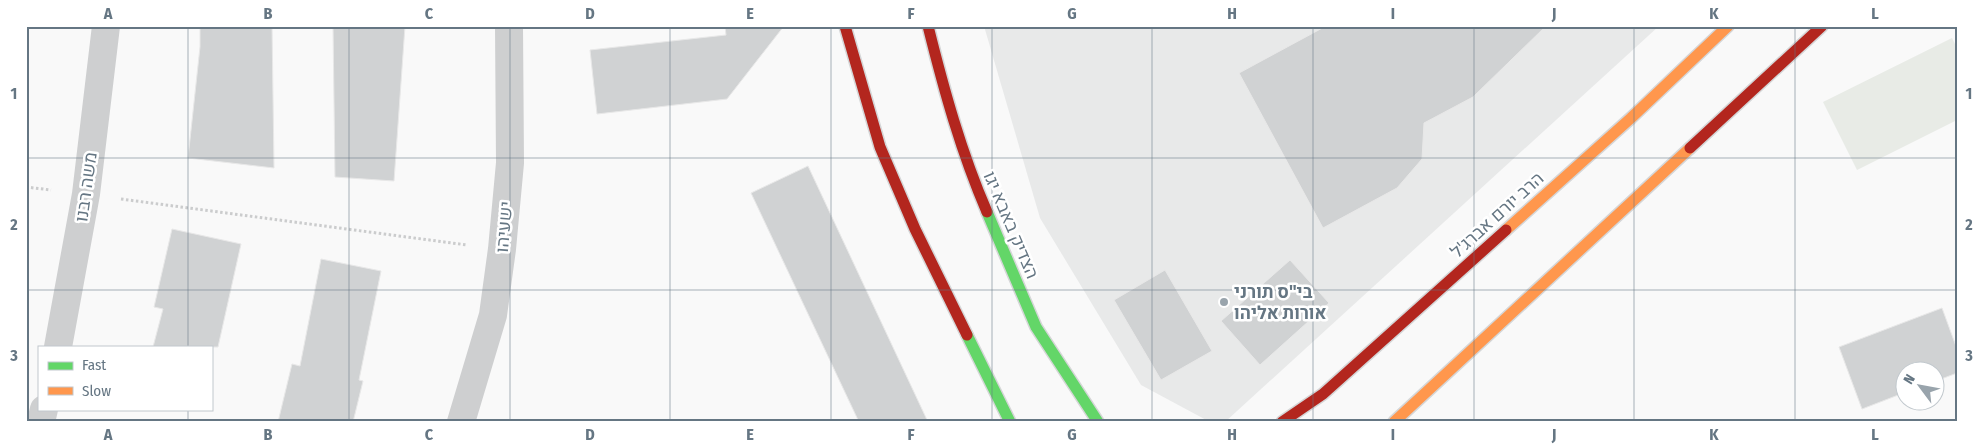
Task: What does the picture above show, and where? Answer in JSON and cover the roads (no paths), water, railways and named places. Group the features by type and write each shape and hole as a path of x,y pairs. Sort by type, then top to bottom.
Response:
{"main road":[{"path":"845,26 880,147 915,229 1010,422"},
{"name":"הצדיק באבא יגו","path":"928,26 945,95 972,178 1036,327 1098,422"},
{"name":"הרב יורם אברג'ל","path":"1282,422 1323,394 1631,118 1728,26"},
{"path":"1394,422 1822,26"}],"street":[{"name":"משה רבנו","path":"58,346 86,194 106,26"},
{"name":"ישעיהו","path":"461,422 493,314 502,249 510,163 509,26"}],"place":[{"name":"בי\"ס תורני אורות אליהו","path":"1224,302"}]}
